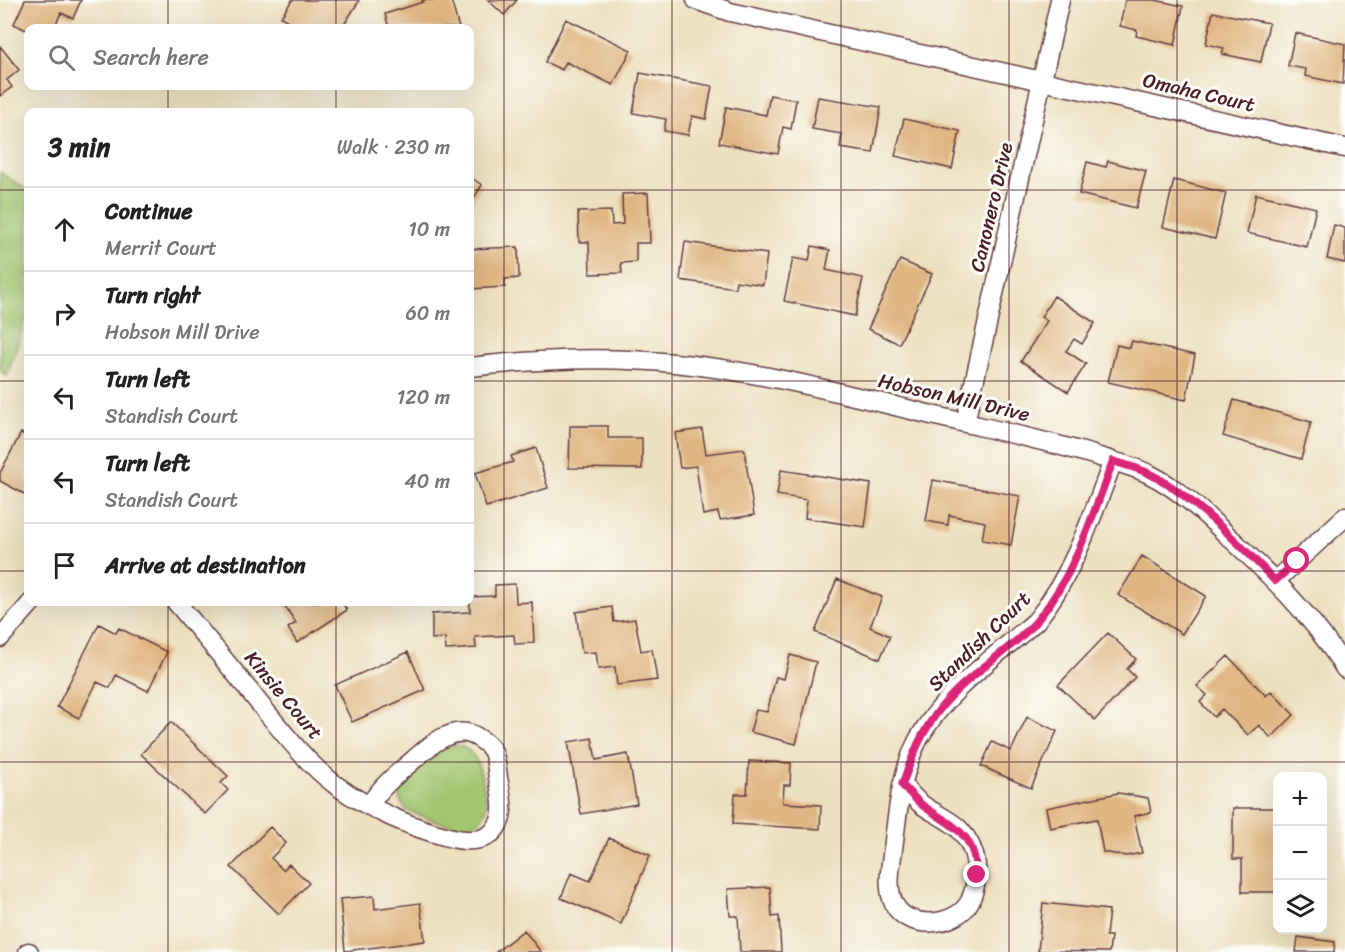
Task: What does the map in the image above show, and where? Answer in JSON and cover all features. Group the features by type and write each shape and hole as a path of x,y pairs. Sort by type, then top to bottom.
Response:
{"street":[{"name":"Omaha Court","path":"696,0 730,12 1345,148"},
{"name":"Canonero Drive","path":"965,423 1060,0"},
{"name":"Hobson Mill Drive","path":"474,368 554,359 624,359 676,363 797,384 1060,445 1149,473 1178,492 1207,516 1275,581 1315,627 1345,669"},
{"name":"Standish Court","path":"902,785 921,804 958,828 970,843 976,857 977,875 967,908 940,922 913,920 895,907 891,896 890,878 902,785 917,742 953,694 1036,621 1060,587 1085,534 1113,461"},
{"path":"1275,581 1345,517"},
{"path":"0,638 28,606"},
{"name":"Kinsie Court","path":"179,606 277,724 316,767 335,784 369,806 431,832 461,840 474,841 485,838 493,832 500,821 502,808 493,753 478,736 455,733 442,738 386,783 377,792 369,806"}],"green space":[{"path":"0,172 24,188 24,324 7,376 0,370"},
{"path":"452,745 469,751 475,758 482,776 487,805 483,817 475,824 454,826 441,823 408,811 401,802 400,793 403,784 410,776"}],"building":[{"path":"25,0 81,0 73,18 61,13 56,24 24,24 24,29 14,24"},
{"path":"292,0 359,1 345,24 293,24 281,17"},
{"path":"422,0 451,0 458,24 388,24 385,14 423,2"},
{"path":"488,0 517,0 504,15"},
{"path":"1125,0 1155,0 1183,6 1175,45 1136,36 1137,30 1120,26"},
{"path":"1213,12 1269,23 1261,62 1222,54 1224,48 1206,44"},
{"path":"566,19 631,50 613,85 566,62 562,70 545,62"},
{"path":"1295,33 1345,44 1343,84 1305,76 1306,69 1288,66"},
{"path":"0,46 19,70 7,80 12,87 0,96"},
{"path":"640,73 712,86 706,119 692,116 688,135 664,131 666,119 633,113"},
{"path":"770,95 796,100 791,129 783,127 778,154 719,143 726,107 766,115"},
{"path":"818,97 881,107 873,153 840,148 842,134 812,129"},
{"path":"904,119 960,131 952,169 895,156"},
{"path":"1108,161 1146,171 1136,208 1079,194 1087,162 1106,167"},
{"path":"474,180 482,185 474,198"},
{"path":"1174,180 1226,193 1215,239 1163,227"},
{"path":"648,193 650,243 636,243 636,262 621,263 622,273 590,274 589,242 579,242 578,212 611,211 612,225 623,224 622,194"},
{"path":"1256,194 1316,208 1307,247 1247,233"},
{"path":"1334,225 1345,228 1345,263 1327,259"},
{"path":"685,242 767,254 763,285 736,281 735,288 680,280"},
{"path":"812,246 830,250 826,270 863,278 855,316 784,301 793,258 809,261"},
{"path":"518,247 519,278 505,279 505,287 474,289 474,249"},
{"path":"900,260 932,274 899,344 868,329"},
{"path":"1054,296 1095,323 1082,344 1074,339 1066,351 1086,364 1068,392 1021,361 1047,321 1041,317"},
{"path":"1132,341 1195,355 1186,400 1108,382 1117,345 1130,348"},
{"path":"1234,400 1311,422 1301,459 1223,436"},
{"path":"570,426 608,426 608,438 642,438 642,469 569,468"},
{"path":"702,429 706,454 744,449 754,515 720,520 718,512 703,515 696,466 680,468 675,433"},
{"path":"21,433 24,435 24,494 0,481 0,473"},
{"path":"536,448 548,488 486,507 475,473 513,462 511,456"},
{"path":"781,470 871,484 865,527 805,518 807,500 777,495"},
{"path":"933,480 1020,496 1011,545 982,540 985,522 949,515 948,525 926,521"},
{"path":"1142,556 1206,596 1182,634 1118,595"},
{"path":"837,579 882,597 870,627 890,636 880,659 815,632"},
{"path":"515,584 516,603 532,602 534,643 515,644 514,635 475,637 476,648 446,650 445,638 432,639 432,614 470,612 470,606 474,606 474,597 495,596 495,585"},
{"path":"285,606 344,606 347,610 297,643 288,628 296,623"},
{"path":"612,607 614,622 635,619 641,651 652,649 657,680 617,685 615,667 598,669 596,652 582,653 576,612"},
{"path":"99,624 116,633 119,628 167,652 148,691 116,675 110,688 97,682 79,718 57,707"},
{"path":"1108,633 1136,659 1127,669 1135,677 1095,720 1058,685"},
{"path":"408,652 425,690 352,722 335,685"},
{"path":"790,655 816,662 796,744 750,732 756,710 767,712 776,677 784,679"},
{"path":"1228,656 1266,696 1271,691 1294,715 1271,738 1259,725 1248,735 1222,709 1214,717 1200,702 1207,695 1197,686"},
{"path":"1027,717 1057,731 1031,788 981,766 992,742 1011,751"},
{"path":"171,722 228,776 221,783 228,790 205,814 141,754"},
{"path":"592,738 596,760 628,754 637,804 581,814 568,742"},
{"path":"749,761 791,763 790,785 784,785 783,803 821,805 820,829 733,824 735,794 747,794"},
{"path":"1118,793 1148,798 1151,812 1134,816 1142,853 1126,856 1103,852 1097,819 1050,828 1046,808"},
{"path":"1233,808 1273,808 1273,892 1242,892 1242,859 1233,859"},
{"path":"270,827 286,843 271,858 283,870 289,864 309,883 279,914 231,867"},
{"path":"609,838 650,855 621,924 561,898 571,873 590,881"},
{"path":"770,887 772,917 779,916 781,952 740,952 738,916 730,916 728,889"},
{"path":"374,896 375,909 420,903 425,941 345,951 340,899"},
{"path":"1043,903 1109,910 1106,936 1111,936 1109,952 1038,951"},
{"path":"524,930 541,952 496,952"},
{"path":"1298,937 1335,942 1334,952 1296,952"}],"route":[{"path":"977,875 976,857 970,843 958,828 921,804 902,785 917,742 927,726 953,694 1036,621 1060,587 1085,534 1113,461 1149,473 1178,492 1207,516 1275,581 1297,561"}]}
